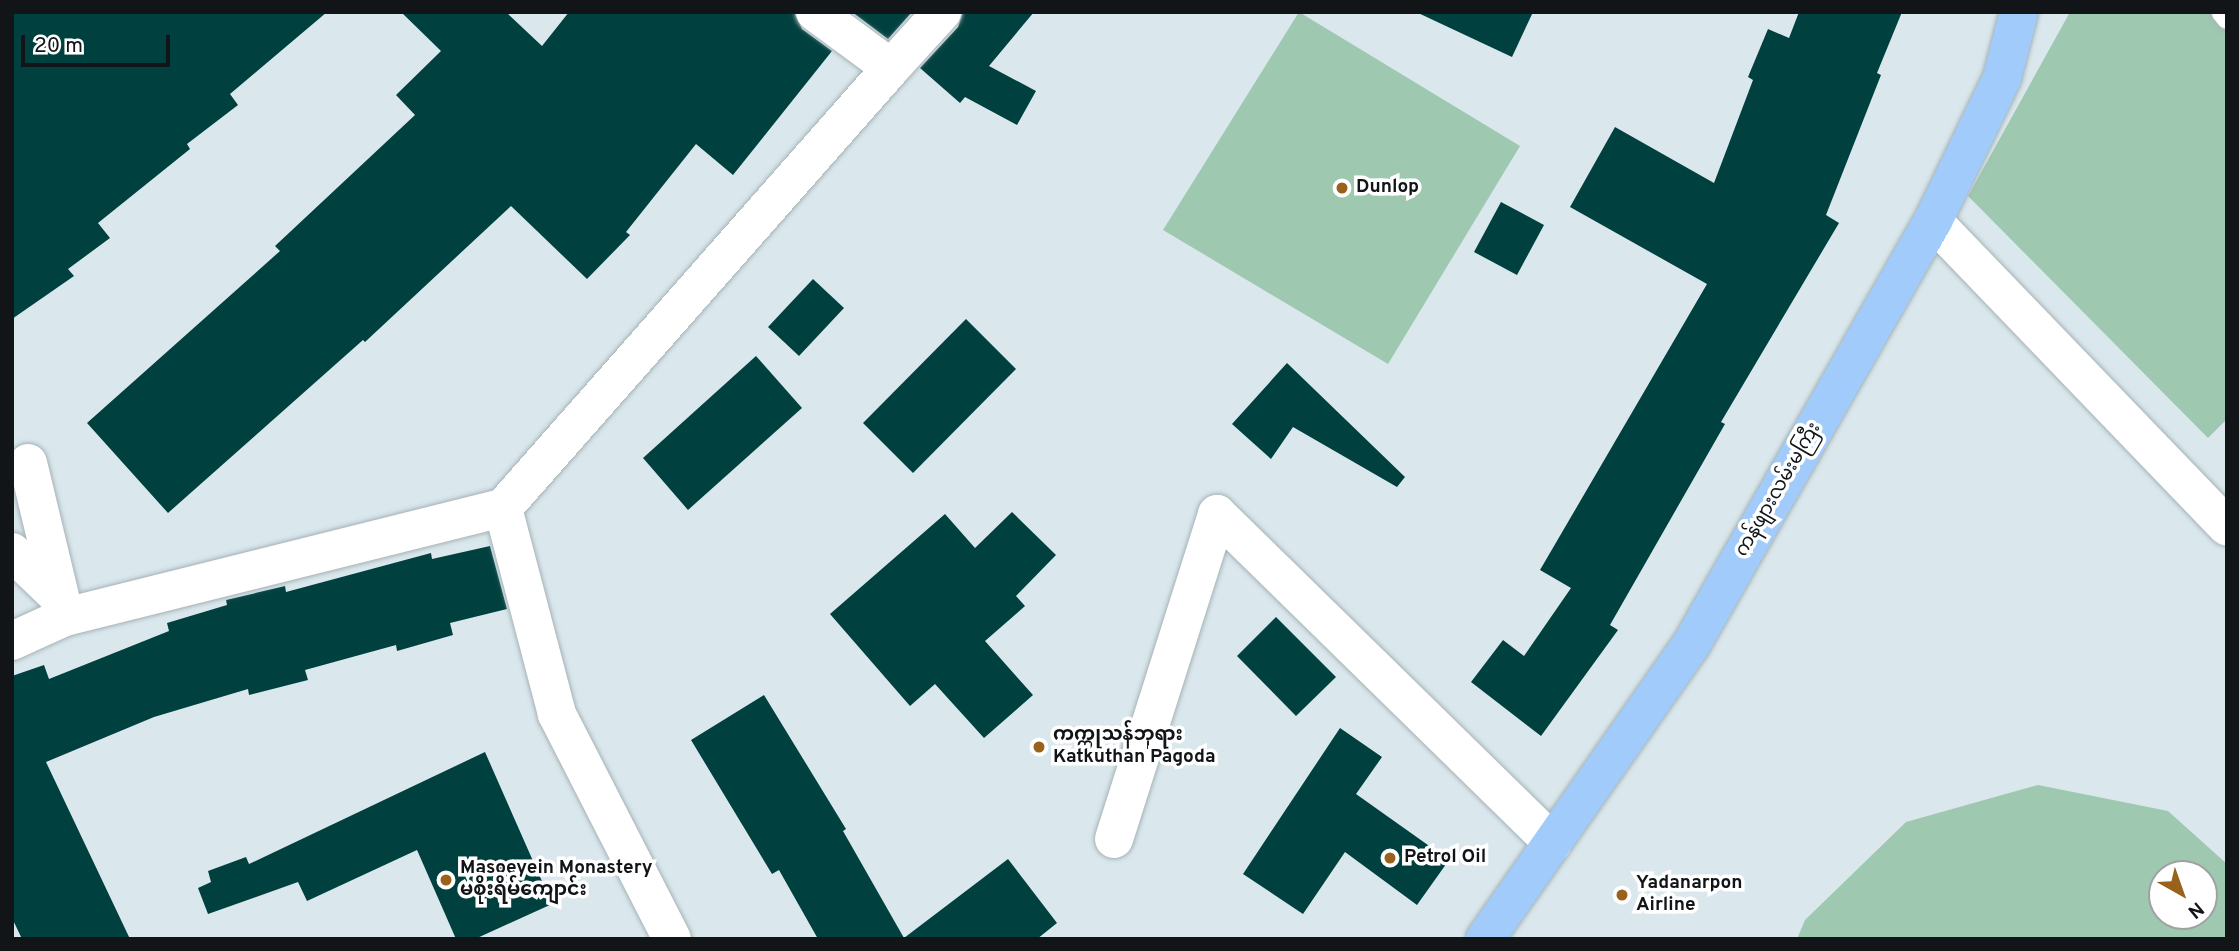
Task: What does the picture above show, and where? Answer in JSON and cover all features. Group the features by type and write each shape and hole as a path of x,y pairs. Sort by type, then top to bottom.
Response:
{"main road":[{"name":"ကန်ဖျားလမ်းမကြီး","path":"1485,939 1691,645 1933,221 2002,78 2019,12"}],"street":[{"path":"815,12 891,68"},
{"path":"12,641 63,608 503,508 942,12"},
{"path":"1933,221 2227,527"},
{"path":"28,463 63,608"},
{"path":"503,508 557,714 672,939"},
{"path":"1114,839 1217,514 1553,843"},
{"path":"12,552 63,608"}],"lane":[{"path":"2223,12 2227,17"}],"green space":[{"name":"Dunlop","path":"1299,12 1520,146 1388,364 1163,230"},
{"path":"2070,12 2227,12 2227,419 2208,438 1968,196"},
{"path":"2038,785 2168,811 2227,864 2227,939 1797,939 1805,920 1906,822"}],"building":[{"path":"12,12 327,12 230,94 238,105 187,144 190,149 98,223 110,238 68,269 74,276 12,319"},
{"path":"401,12 506,12 542,46 569,12 794,12 802,29 832,51 733,175 696,144 626,232 630,235 587,279 511,206 365,342 363,340 168,513 87,423 280,251 275,246 415,115 396,95 441,51"},
{"path":"852,12 912,12 888,39"},
{"path":"963,12 1034,12 989,66 1036,91 1017,125 965,97 960,103 920,68 958,27"},
{"path":"1416,12 1533,12 1512,57"},
{"path":"1799,12 1902,12 1877,73 1881,75 1826,215 1839,223 1721,422 1725,424 1610,625 1618,630 1541,736 1471,682 1503,640 1524,656 1571,588 1540,570 1707,284 1570,207 1615,127 1714,183 1753,80 1748,77 1768,29 1789,38"},
{"path":"1501,202 1544,225 1517,275 1474,252"},
{"path":"813,279 844,308 799,356 768,327"},
{"path":"966,319 1016,369 913,473 863,423"},
{"path":"756,356 802,408 688,510 643,458"},
{"path":"1287,363 1405,477 1397,487 1293,427 1271,459 1232,424"},
{"path":"1012,512 1056,555 1016,596 1025,606 985,641 1033,695 984,738 935,684 910,706 830,614 945,514 975,548"},
{"path":"490,546 507,609 450,623 453,635 397,651 396,645 305,670 308,680 249,695 248,689 154,717 46,762 130,939 22,939 12,918 12,676 44,665 49,679 169,631 167,623 227,605 226,600 285,586 286,592 431,553 432,559"},
{"path":"1276,617 1336,677 1296,716 1237,656"},
{"path":"764,695 846,829 843,831 904,938 1008,859 1057,923 1037,939 818,939 779,870 772,874 691,740"},
{"path":"1340,728 1382,757 1356,794 1449,860 1417,905 1345,852 1303,914 1243,874"},
{"path":"485,752 552,904 475,939 456,939 417,850 307,901 298,882 208,914 198,888 211,882 208,871 246,857 249,864"}],"place":[{"name":"Dunlop","path":"1342,188"},
{"name":"ကက္ကုသန်ဘုရား Katkuthan Pagoda","path":"1039,747"},
{"name":"Petrol Oil","path":"1390,858"},
{"name":"Masoeyein Monastery မစိုးရိမ်ကျောင်း","path":"446,880"},
{"name":"Yadanarpon Airline","path":"1622,895"}]}
